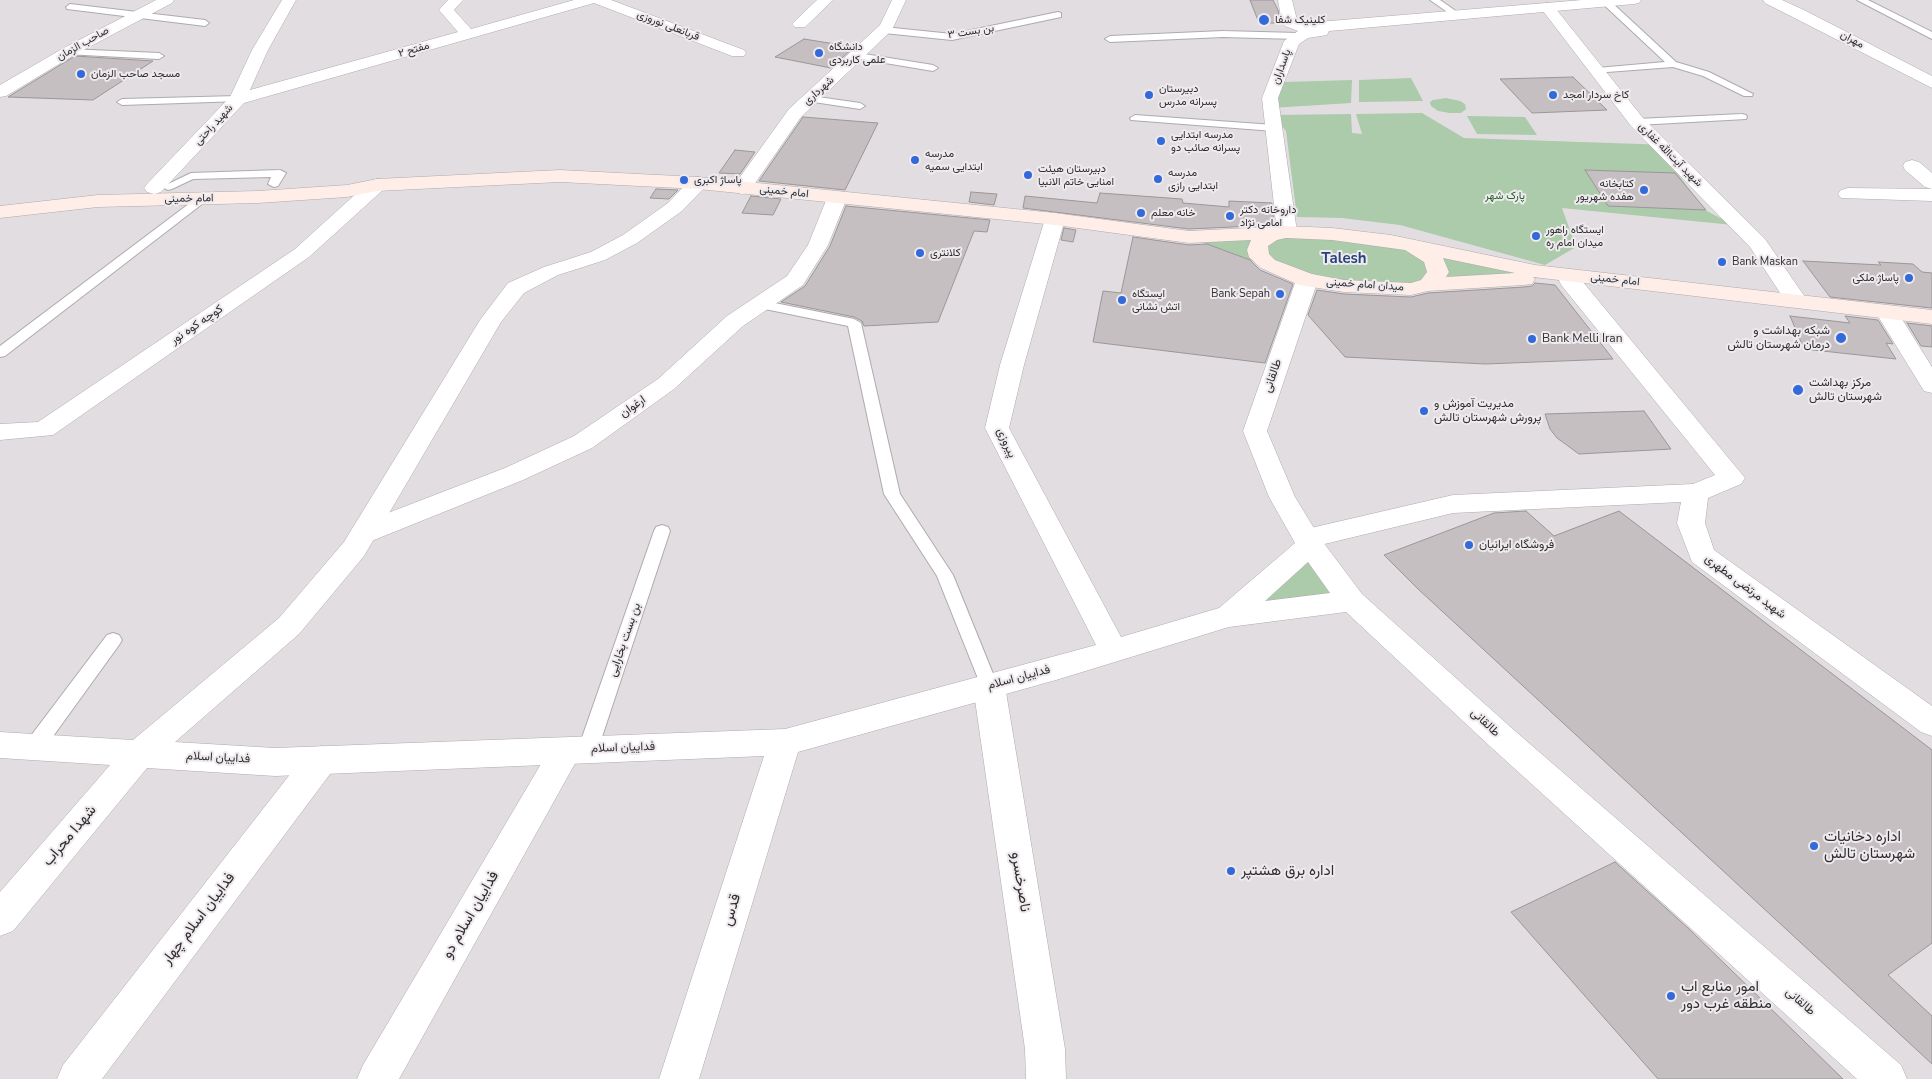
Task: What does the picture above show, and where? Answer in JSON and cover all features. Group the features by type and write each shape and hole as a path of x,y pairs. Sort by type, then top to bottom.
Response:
{"main road":[{"name":"امام خمینی","path":"0,212 98,201 202,200 347,191 377,185 560,176 698,183 1056,220 1189,237 1286,232"},
{"name":"امام خمینی","path":"0,194 350,181 377,185"},
{"name":"میدان امام خمینی","path":"1286,232 1366,237 1412,246 1434,259 1438,272 1435,279 1428,285 1411,289 1344,286 1308,280 1268,264 1259,257 1257,250 1259,243 1270,236 1286,232"},
{"name":"امام خمینی","path":"1189,237 1308,280"},
{"name":"امام خمینی","path":"1412,246 1534,272 1796,300 1887,313 1932,317"},
{"name":"امام خمینی","path":"1428,285 1540,278 1762,301 1820,304"}],"street":[{"name":"صاحب الزمان","path":"0,92 68,52 167,0"},
{"name":"شهید راحتی","path":"161,188 238,99 260,50 289,0"},
{"path":"456,0 446,10 468,34"},
{"name":"مفتح ۲","path":"238,99 590,0"},
{"name":"قربانعلی نوروزی","path":"598,0 738,53"},
{"path":"800,24 826,0"},
{"name":"شهرداری","path":"742,188 784,126 811,98 884,30 899,0"},
{"path":"1285,0 1294,30"},
{"name":"پاسداران","path":"1286,232 1270,98 1294,30 1459,16 1555,4 1634,0"},
{"name":"مهران","path":"1770,0 1799,13 1932,83"},
{"name":"شهید آیت‌الله غفاری","path":"1555,4 1597,71 1637,122 1758,243 1796,300"},
{"path":"1912,166 1932,183"},
{"name":"شهدا محراب","path":"0,919 140,754 289,626 354,549 491,320 516,288 551,271 598,256 630,238 674,207 698,183"},
{"name":"کوچه کوه نور","path":"0,432 44,428 302,253 377,185"},
{"path":"1848,194 1932,195"},
{"name":"ارغوان","path":"364,533 514,474 583,442 666,384 735,321 795,280 818,244 837,198"},
{"name":"پیروزی","path":"1056,220 1012,365 997,428 1114,651"},
{"name":"طالقانی","path":"1308,280 1255,431 1282,497 1309,541 1352,601 1504,740 1887,1079"},
{"path":"1504,740 1354,600 1309,541 1452,504 1696,493 1732,478 1570,281"},
{"path":"1887,313 1932,386"},
{"name":"شهید مرتضی مطهری","path":"1696,493 1691,523 1702,555 1932,723"},
{"name":"فداییان اسلام","path":"1229,616 1309,541"},
{"name":"فداییان اسلام","path":"0,745 275,762 786,742 1114,651 1229,616 1352,601"},
{"name":"ناصرخسرو","path":"989,686 1045,1049 1046,1079"},
{"name":"قدس","path":"679,1079 786,742"},
{"name":"فداییان اسلام دو","path":"377,1079 577,750"},
{"name":"فداییان اسلام چهار","path":"77,1079 321,760"}],"lane":[{"path":"1434,0 1459,16"},
{"path":"1861,0 1932,36"},
{"path":"1606,2 1673,64"},
{"path":"70,7 205,24"},
{"name":"بن بست ۳","path":"884,30 952,37 1058,15"},
{"path":"1110,38 1294,30"},
{"path":"68,52 159,56"},
{"path":"858,56 933,68"},
{"path":"1597,71 1673,64 1706,74 1748,94"},
{"path":"811,98 860,106"},
{"path":"122,102 238,99"},
{"path":"1637,122 1742,116"},
{"path":"1135,118 1274,128"},
{"path":"0,353 202,200"},
{"path":"760,304 854,323 892,494 945,575 989,686"},
{"name":"بن بست بخارایی","path":"577,750 662,531"},
{"path":"34,747 113,640"}],"green space":[{"path":"1411,78 1423,101 1359,102 1359,80"},
{"path":"1352,80 1351,103 1271,108 1284,82"},
{"path":"1446,98 1460,101 1465,104 1466,109 1461,113 1450,113 1438,111 1431,106 1430,102 1433,100"},
{"name":"پارک شهر","path":"1422,113 1464,138 1669,145 1677,173 1705,210 1733,225 1562,208 1576,247 1545,265 1400,225 1342,218 1297,217 1286,131 1272,115 1351,114 1352,133 1362,134 1356,114"},
{"path":"1467,116 1525,117 1537,135 1477,134"},
{"path":"1286,232 1412,247 1746,299 1540,278 1390,288 1280,271 1190,238"},
{"path":"1310,545 1352,601 1230,616"}],"building":[{"path":"1250,0 1273,0 1278,10 1280,23 1259,23"},
{"name":"دانشگاه علمی کاربردی","path":"804,39 854,47 831,68 775,57"},
{"name":"مسجد صاحب الزمان","path":"75,56 153,61 93,100 8,97"},
{"name":"کاخ سردار امجد","path":"1573,77 1607,110 1532,113 1500,79"},
{"path":"803,117 878,123 845,190 759,181"},
{"path":"735,150 755,152 740,174 719,173"},
{"name":"کتابخانه هفده شهریور","path":"1585,170 1675,173 1706,210 1608,206"},
{"path":"656,189 678,190 669,199 650,198"},
{"path":"971,192 997,194 994,205 969,202"},
{"path":"1100,193 1182,199 1183,203 1229,207 1229,201 1272,203 1274,225 1189,229 1023,208 1025,196 1097,203"},
{"path":"751,196 781,199 773,215 742,213"},
{"path":"846,206 990,220 987,232 974,231 938,322 864,326 862,321 854,317 781,302 805,286 830,246"},
{"path":"1064,228 1076,230 1073,242 1061,240"},
{"path":"1133,237 1189,245 1207,244 1250,260 1260,270 1293,284 1265,363 1093,342 1103,291 1121,293"},
{"path":"1803,261 1881,265 1878,262 1913,264 1922,272 1932,273 1932,308 1830,297"},
{"path":"1535,283 1555,285 1613,359 1485,364 1345,357 1308,315 1317,290 1344,294 1411,297 1428,293 1524,287 1532,286"},
{"name":"شبکه بهداشت و درمان شهرستان تالش","path":"1790,316 1850,323 1845,316 1878,320 1893,344 1886,343 1896,359 1804,349"},
{"path":"1907,323 1932,326 1932,347 1921,346"},
{"path":"1644,411 1671,449 1579,454 1557,438 1550,429 1545,414"},
{"name":"اداره دخانیات شهرستان تالش","path":"1526,511 1554,536 1619,511 1932,750 1932,943 1888,975 1932,1016 1932,1064 1417,588 1384,555 1494,513"},
{"name":"امور منابع اب منطقه غرب دور","path":"1615,862 1689,929 1843,1079 1658,1079 1511,912"}],"place":[{"name":"کلینیک شفا","path":"1264,20"},
{"name":"دانشگاه علمی کاربردی","path":"819,53"},
{"name":"مسجد صاحب الزمان","path":"81,74"},
{"name":"دبیرستان پسرانه مدرس","path":"1149,95"},
{"name":"کاخ سردار امجد","path":"1553,95"},
{"name":"مدرسه ابتدایی پسرانه صائب دو","path":"1161,141"},
{"name":"مدرسه ابتدایی سمیه","path":"915,160"},
{"name":"دبیرستان هیئت امنایی خاتم الانبیا","path":"1028,175"},
{"name":"مدرسه ابتدایی رازی","path":"1158,179"},
{"name":"پاساژ اکبری","path":"684,180"},
{"name":"کتابخانه هفده شهریور","path":"1644,190"},
{"name":"خانه معلم","path":"1141,213"},
{"name":"داروخانه دکتر امامی نژاد","path":"1230,216"},
{"name":"ایستگاه راهور میدان امام ره","path":"1536,236"},
{"name":"کلانتری","path":"920,253"},
{"name":"Bank Maskan","path":"1722,262"},
{"name":"پاساژ ملکی","path":"1909,278"},
{"name":"Bank Sepah","path":"1280,294"},
{"name":"ایستگاه اتش نشانی","path":"1122,300"},
{"name":"شبکه بهداشت و درمان شهرستان تالش","path":"1841,338"},
{"name":"Bank Melli Iran","path":"1532,339"},
{"name":"مرکز بهداشت شهرستان تالش","path":"1798,390"},
{"name":"مدیریت آموزش و پرورش شهرستان تالش","path":"1424,411"},
{"name":"فروشگاه ایرانیان","path":"1469,545"},
{"name":"اداره دخانیات شهرستان تالش","path":"1814,846"},
{"name":"اداره برق هشتپر","path":"1231,871"},
{"name":"امور منابع اب منطقه غرب دور","path":"1671,996"}],"district":[{"name":"Talesh","path":"1344,259"}]}
